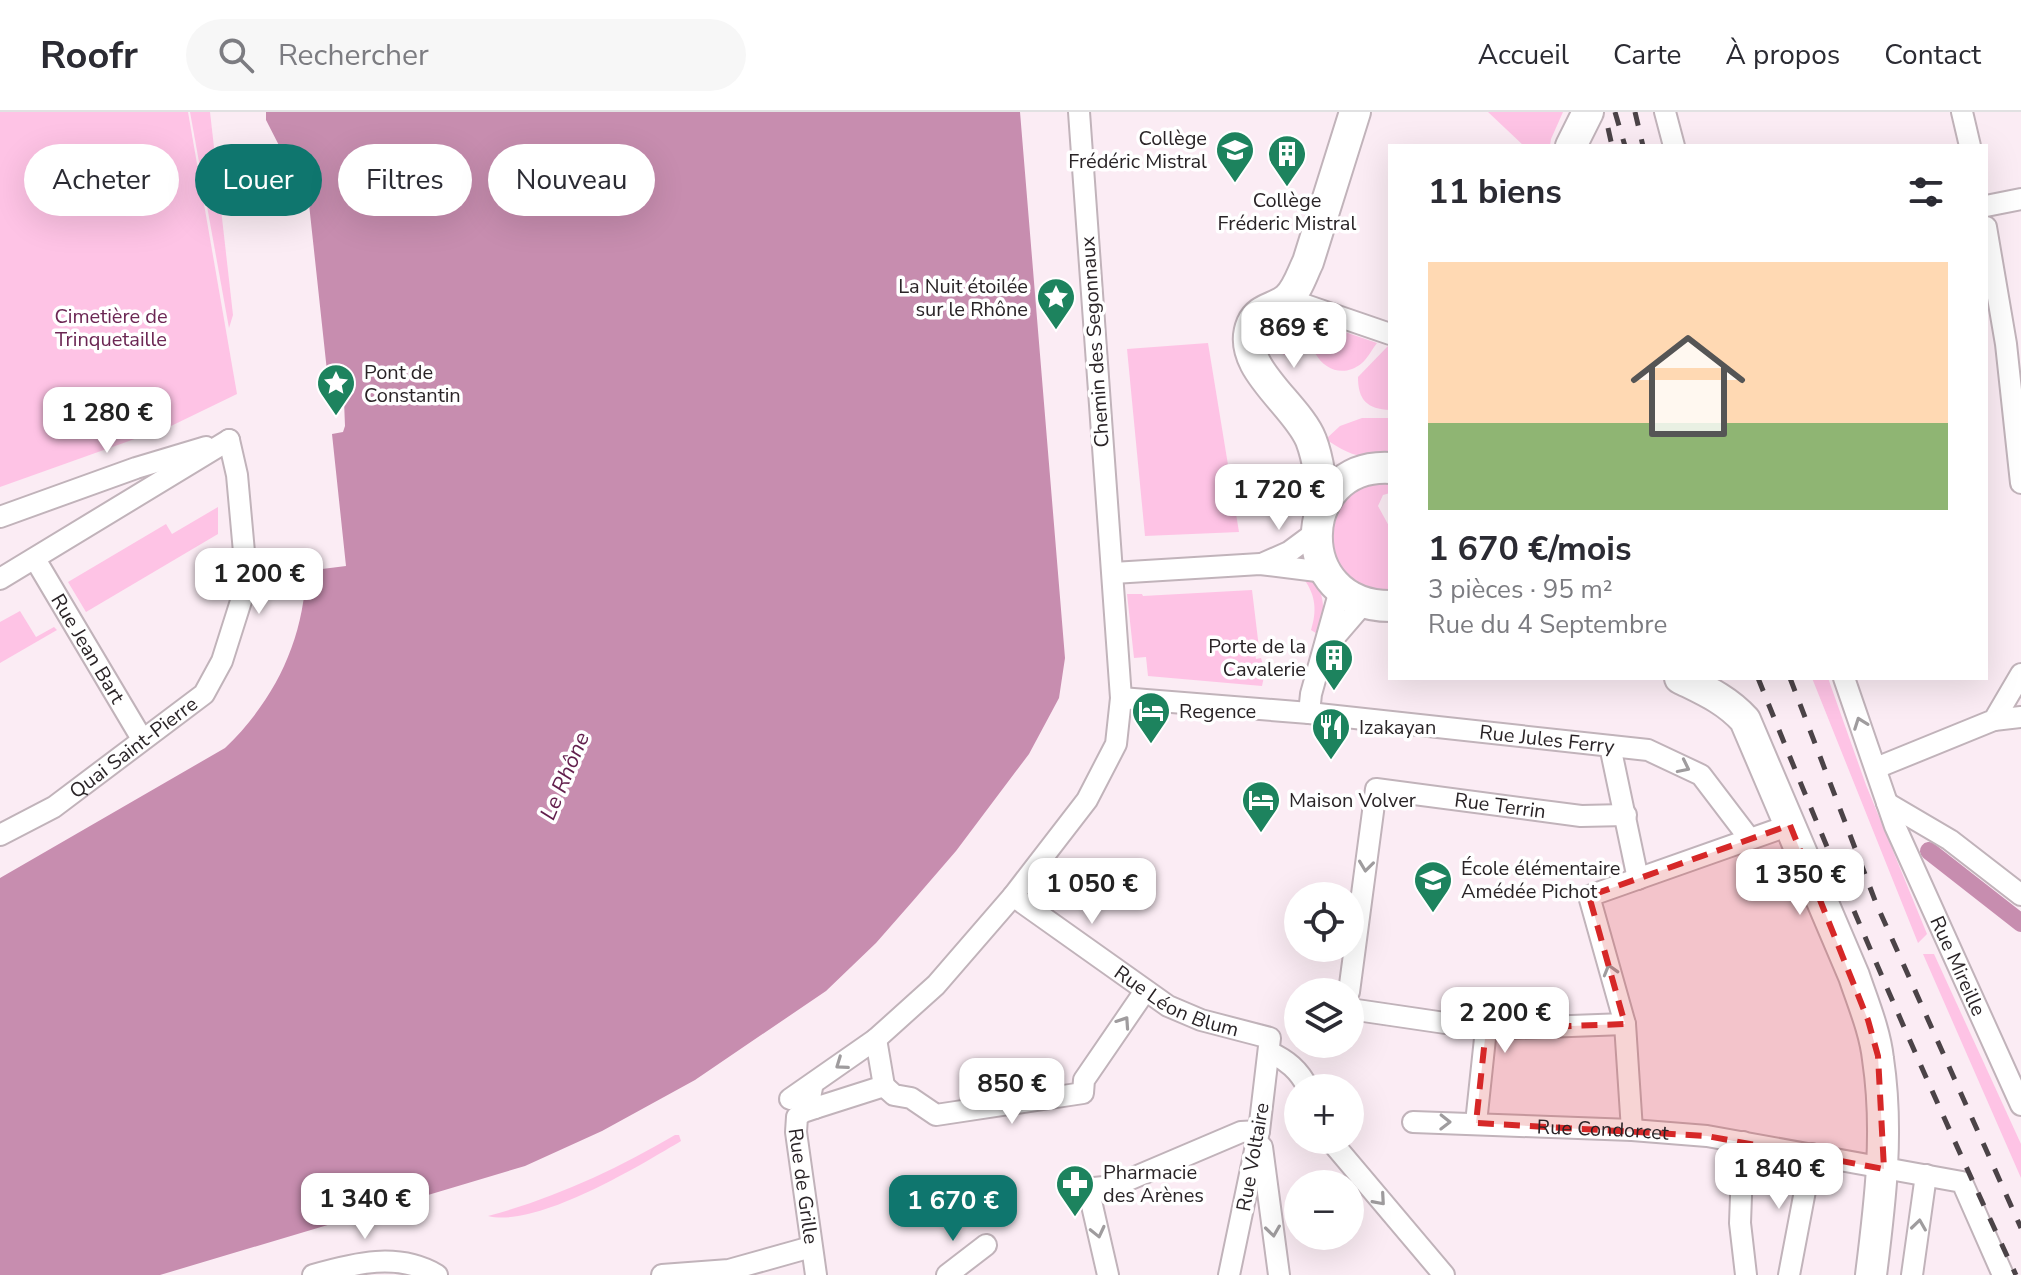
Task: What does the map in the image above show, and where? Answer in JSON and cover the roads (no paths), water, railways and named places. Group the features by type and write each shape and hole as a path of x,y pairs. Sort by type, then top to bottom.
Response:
{"main road":[{"path":"1355,112 1308,262 1288,299 1260,312 1252,323 1250,357 1310,438 1340,461 1378,469"},
{"path":"1572,144 1588,112"},
{"path":"1310,438 1320,472 1316,546 1355,593"},
{"path":"1319,520 1340,484 1378,469"},
{"path":"1684,680 1719,697 1745,720 1854,976 1872,1032 1880,1072 1884,1169 1871,1275"}],"street":[{"name":"Chemin des Segonnaux","path":"790,1099 876,1039 936,985 1013,896 1087,800 1116,744 1121,698 1079,112"},
{"path":"1665,112 1673,144"},
{"path":"1962,112 1970,144"},
{"path":"1988,206 2021,199"},
{"path":"1988,236 2013,342 2021,483"},
{"path":"1288,299 1388,333"},
{"path":"0,517 136,468 229,440"},
{"path":"0,579 229,440"},
{"name":"Quai Saint-Pierre","path":"0,835 54,807 204,694 222,661 241,601 245,563 237,475 229,440"},
{"path":"1113,573 1260,564 1289,552 1319,520"},
{"name":"Rue Jean Bart","path":"35,559 142,739"},
{"path":"1260,564 1355,593 1324,649 1309,713"},
{"path":"1994,720 2021,674"},
{"name":"Rue Mireille","path":"1845,680 1895,826 2021,1105"},
{"name":"Rue Jules Ferry","path":"1121,698 1309,713 1648,750 1701,775 1749,838"},
{"path":"1876,768 1994,720 2021,717"},
{"path":"1610,746 1638,879"},
{"name":"Rue Terrin","path":"1351,978 1376,789 1581,816 1626,815"},
{"path":"1887,803 1950,840 2021,895"},
{"path":"1632,1130 1625,1024 1589,896 1790,825"},
{"name":"Rue Léon Blum","path":"1013,896 1145,991 1188,1015 1269,1045"},
{"path":"876,1039 884,1086 894,1095 911,1098 936,1115 1083,1093 1084,1080 1145,991"},
{"path":"1364,1011 1486,1029 1625,1024"},
{"path":"1476,1123 1486,1029"},
{"path":"1269,1045 1300,1074"},
{"name":"Rue Voltaire","path":"1229,1275 1259,1131 1269,1045"},
{"path":"813,1083 809,1102 815,1108 884,1086"},
{"name":"Rue de Grille","path":"815,1108 803,1112 795,1124 816,1275"},
{"name":"Rue Condorcet","path":"1413,1122 1632,1130 1707,1136 1962,1182 2003,1275"},
{"path":"1108,1275 1091,1201 1094,1188 1114,1186 1241,1132 1259,1131 1279,1275"},
{"path":"1743,1142 1740,1223 1746,1275"},
{"path":"1342,1154 1444,1275"},
{"path":"1789,1275 1812,1154"},
{"path":"1912,1275 1926,1175"},
{"path":"947,1275 986,1245"},
{"path":"662,1275 729,1270 811,1247"},
{"path":"313,1275 378,1261 423,1272"}],"water":[{"name":"Le Rhône","path":"266,112 1020,112 1065,658 1059,698 1029,754 956,851 876,943 826,991 695,1080 602,1131 525,1166 160,1275 0,1275 0,878 225,748 258,710 284,667 300,621 306,571 346,566 332,434 343,432 344,401 342,398 330,399 310,216 322,216 322,144 278,144 266,120"}],"waterway":[{"path":"1929,851 2021,923"}],"railway":[{"path":"1615,112 1624,144"},
{"path":"1635,112 1643,144"},
{"path":"1608,128 1612,144"},
{"path":"1759,680 1883,978 2016,1275"},
{"path":"1791,680 1876,903 2021,1228"}],"place":[{"name":"Collège Frédéric Mistral","path":"1235,184"},
{"name":"Collège Fréderic Mistral","path":"1287,188"},
{"name":"La Nuit étoilée sur le Rhône","path":"1056,331"},
{"name":"Pont de Constantin","path":"336,417"},
{"name":"Porte de la Cavalerie","path":"1334,692"},
{"name":"Regence","path":"1151,745"},
{"name":"Izakayan","path":"1331,761"},
{"name":"Maison Volver","path":"1261,834"},
{"name":"École élémentaire Amédée Pichot","path":"1433,914"},
{"name":"Pharmacie des Arènes","path":"1075,1218"}],"park label":[{"name":"Cimetière de Trinquetaille","path":"111,328"}]}
